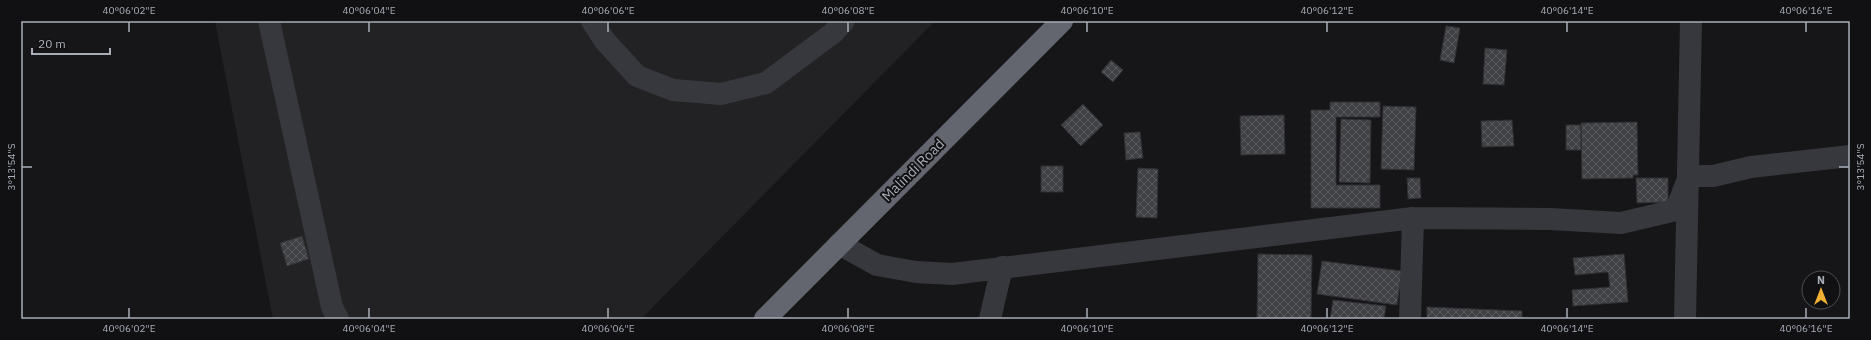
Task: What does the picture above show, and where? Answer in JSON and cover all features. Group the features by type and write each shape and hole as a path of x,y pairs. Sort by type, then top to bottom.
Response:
{"highway":[{"name":"Malindi Road","path":"765,319 1062,21"}],"street":[{"path":"269,21 332,307 338,319"},
{"path":"592,21 605,42 637,76 673,90 720,94 766,83 833,33 844,21"},
{"path":"1685,319 1691,21"},
{"path":"1689,176 1713,176 1751,167 1850,156"},
{"path":"839,244 877,265 916,272 952,274 1413,218 1550,219 1621,223 1676,210 1689,176"},
{"path":"1410,319 1413,218"},
{"path":"990,319 1002,267"}],"shaded area":[{"path":"200,21 935,21 641,319 273,319 215,22"}],"building":[{"path":"1446,26 1460,28 1454,63 1440,60"},
{"path":"1485,48 1507,50 1504,85 1483,84"},
{"path":"1111,60 1123,70 1113,82 1101,72"},
{"path":"1330,102 1380,102 1380,117 1336,117 1336,185 1380,185 1380,208 1311,208 1311,110 1330,110"},
{"path":"1083,104 1103,125 1081,146 1061,125"},
{"path":"1383,106 1416,107 1414,170 1381,169"},
{"path":"1284,115 1285,154 1241,155 1240,116"},
{"path":"1341,119 1371,120 1370,183 1339,182"},
{"path":"1512,120 1514,146 1482,147 1481,121"},
{"path":"1637,122 1638,175 1633,175 1633,178 1582,179 1581,123"},
{"path":"1566,125 1581,125 1581,150 1566,150"},
{"path":"1140,132 1143,158 1126,160 1124,133"},
{"path":"1041,166 1063,166 1063,192 1041,192"},
{"path":"1138,168 1158,169 1157,218 1136,217"},
{"path":"1407,178 1420,178 1421,198 1408,199"},
{"path":"1636,178 1668,178 1668,202 1637,203"},
{"path":"302,236 309,259 287,266 280,243"},
{"path":"1258,254 1312,255 1311,319 1257,319"},
{"path":"1624,254 1628,302 1573,306 1572,290 1610,287 1608,272 1575,275 1573,258"},
{"path":"1322,261 1402,271 1397,305 1317,294"},
{"path":"1333,300 1386,306 1384,319 1330,319"},
{"path":"1427,307 1522,311 1522,319 1427,319"}]}
